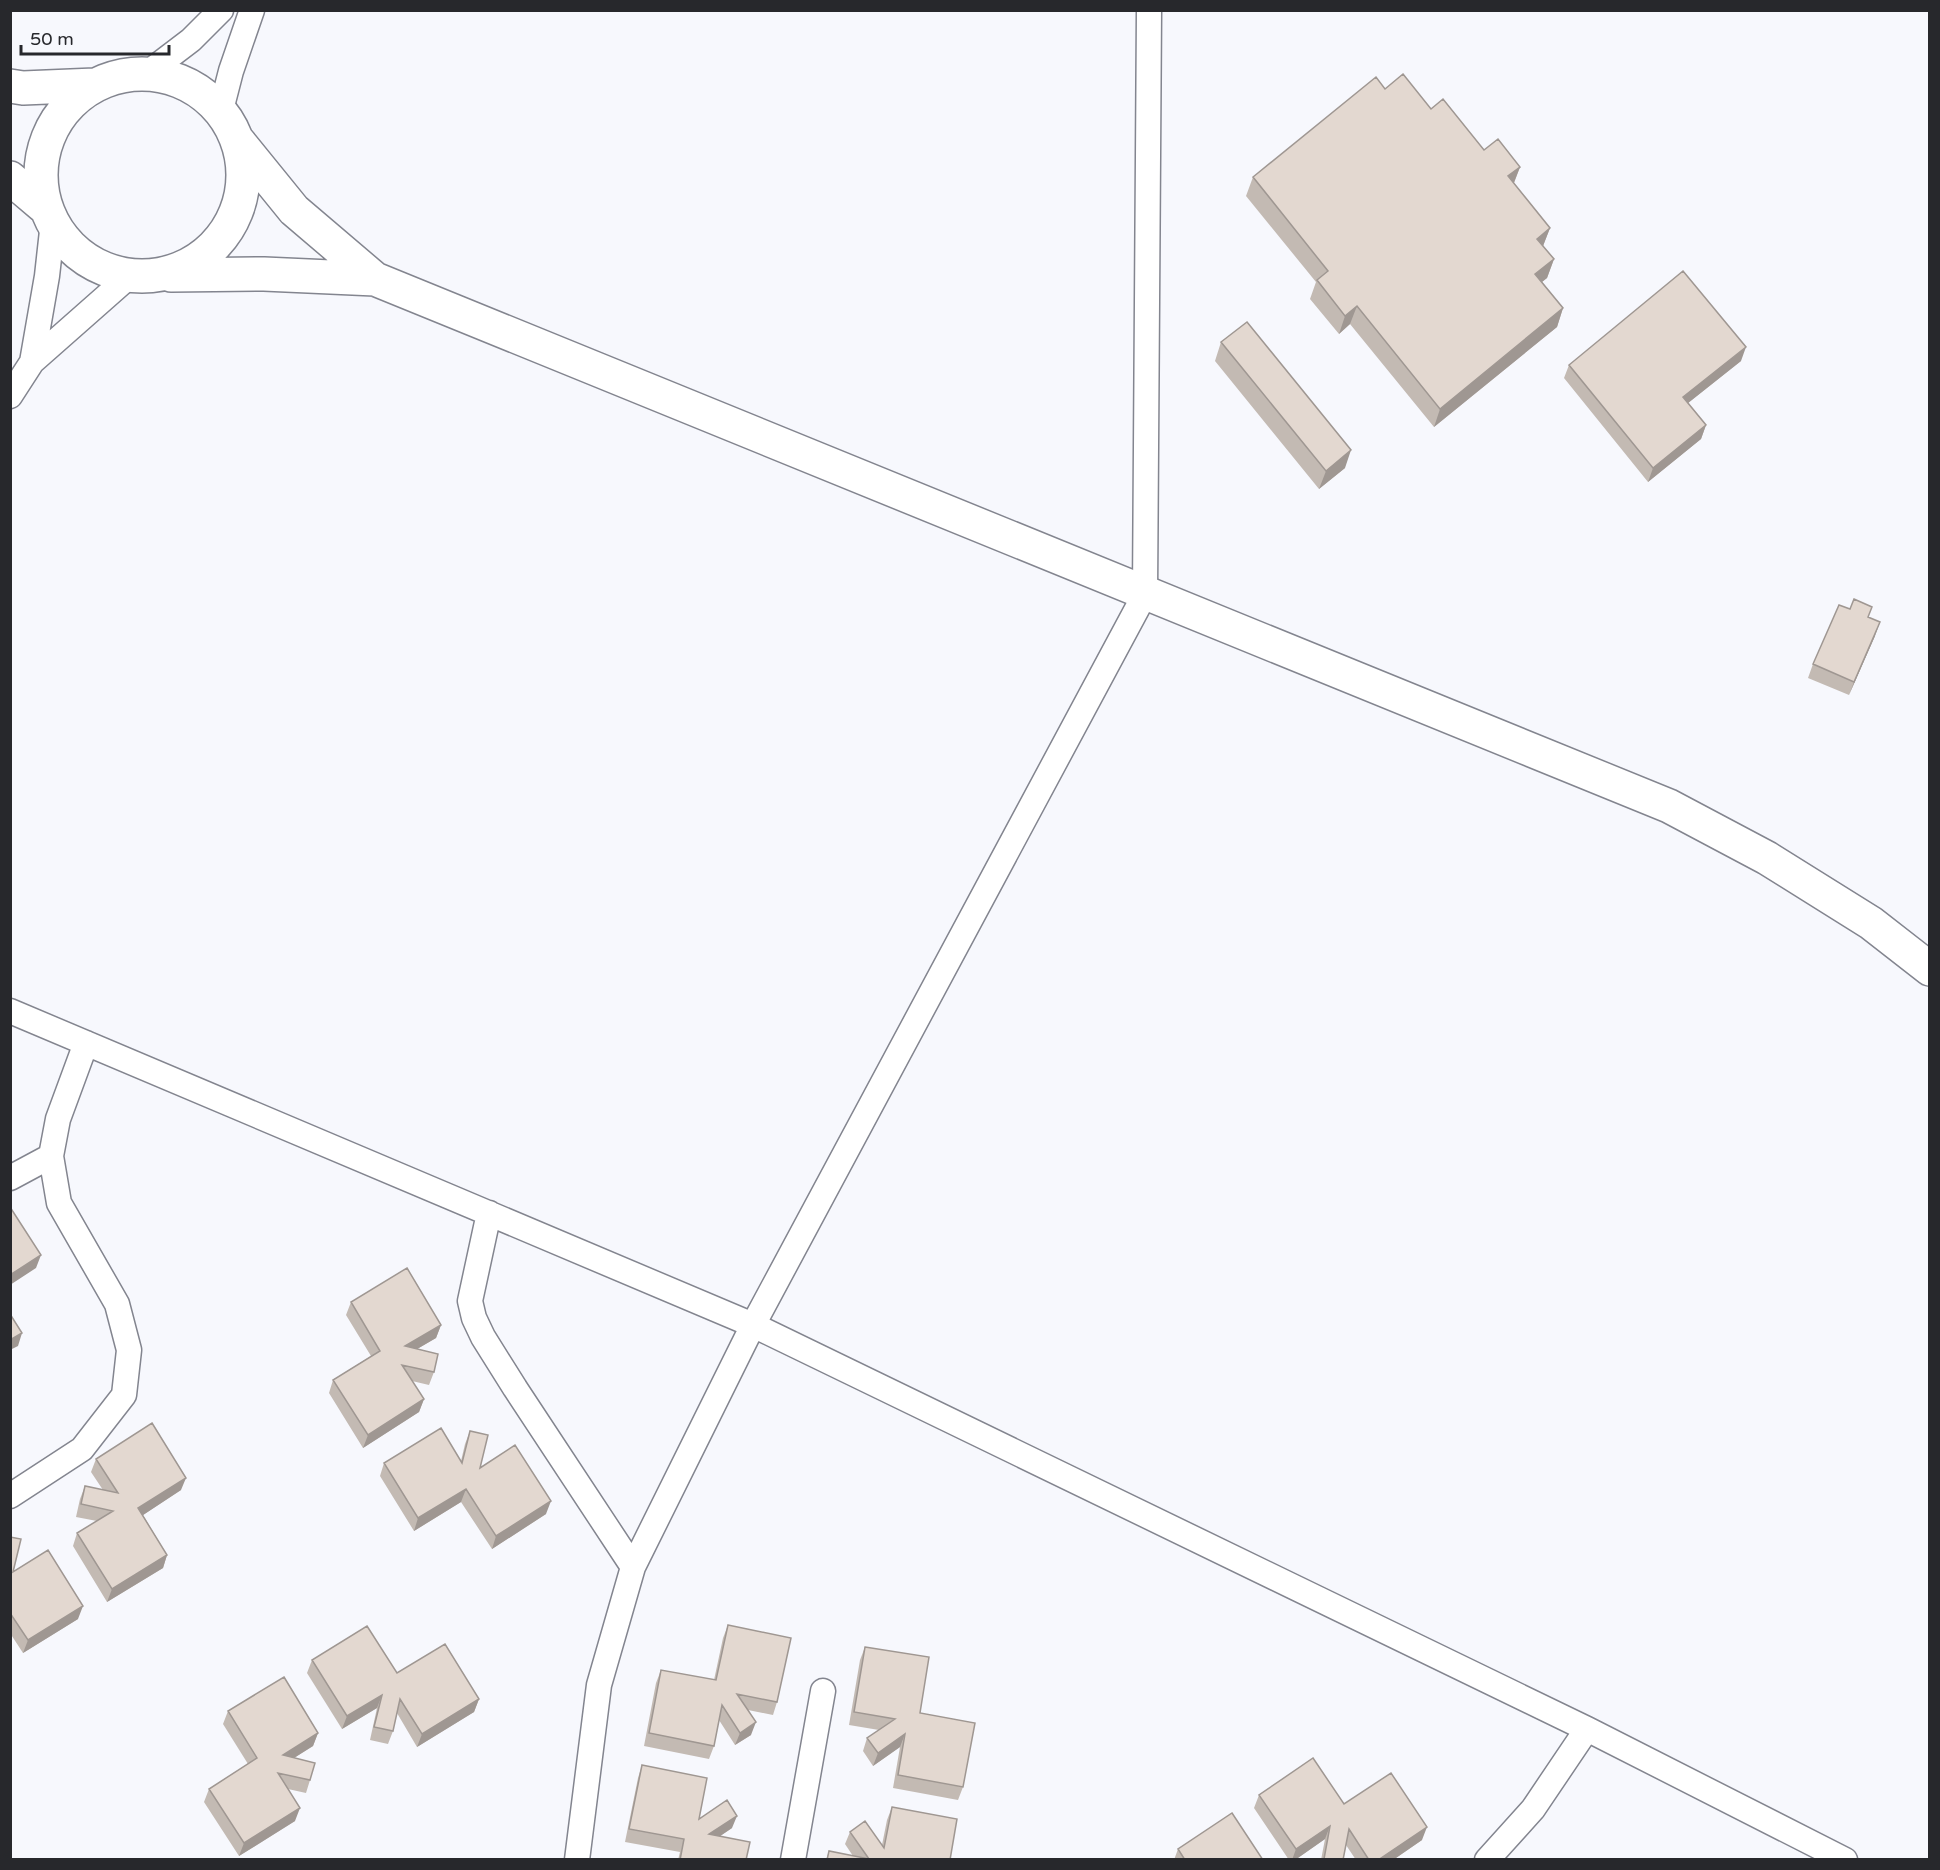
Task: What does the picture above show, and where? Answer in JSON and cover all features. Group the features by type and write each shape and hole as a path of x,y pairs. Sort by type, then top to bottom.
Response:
{"highway":[{"path":"10,86 24,88 94,85 127,74 161,75 193,87 220,110 238,141 294,210 375,279 1669,806 1767,858 1815,887 1871,923 1929,969"},
{"path":"48,214 41,164 48,135 67,106 94,85"},
{"path":"147,274 192,263 219,241 236,212 244,177 238,141"},
{"path":"10,178 48,214 70,247 95,265 147,274 264,274 375,279"}],"street":[{"path":"145,75 191,40 221,10"},
{"path":"220,110 252,10"},
{"path":"578,1860 599,1685 633,1567 753,1325 1145,594 1149,10"},
{"path":"32,362 47,276 48,214"},
{"path":"10,396 32,362 147,274"},
{"path":"10,1011 753,1325 1587,1729 1845,1860"},
{"path":"10,1496 82,1449 124,1395 129,1350 117,1304 59,1203 51,1156 58,1119 86,1043"},
{"path":"10,1178 51,1156"},
{"path":"489,1213 470,1301 474,1318 483,1337 515,1388 633,1567"},
{"path":"793,1860 823,1691"},
{"path":"1487,1860 1533,1809 1587,1729"}],"building":[{"path":"1403,74 1431,109 1443,99 1484,150 1498,139 1520,167 1508,176 1550,228 1537,239 1554,259 1535,274 1563,308 1440,409 1357,306 1345,316 1317,280 1328,271 1253,177 1376,77 1385,89"},
{"path":"1683,271 1746,347 1683,397 1706,425 1653,468 1569,365"},
{"path":"1247,322 1351,450 1326,471 1221,342"},
{"path":"1854,599 1872,607 1868,617 1880,622 1854,682 1813,664 1839,605 1850,609"},
{"path":"10,1207 41,1255 10,1275"},
{"path":"407,1268 441,1325 405,1346 438,1354 434,1372 402,1365 424,1399 368,1435 333,1380 380,1351 351,1302"},
{"path":"10,1314 22,1333 10,1340"},
{"path":"152,1423 186,1478 138,1508 167,1555 112,1589 77,1533 113,1511 81,1504 85,1486 118,1493 96,1459"},
{"path":"441,1428 462,1463 470,1431 488,1435 480,1468 515,1445 551,1501 496,1536 466,1489 418,1518 384,1463"},
{"path":"10,1537 21,1539 13,1572 48,1550 83,1606 28,1640 10,1613"},
{"path":"728,1625 791,1638 777,1702 737,1694 756,1722 740,1733 722,1705 714,1746 649,1733 661,1670 716,1680"},
{"path":"367,1626 397,1673 445,1644 479,1699 422,1734 400,1699 393,1731 374,1727 382,1695 347,1716 312,1660"},
{"path":"865,1647 929,1657 920,1713 975,1723 963,1787 898,1775 905,1734 878,1753 867,1738 895,1719 854,1712"},
{"path":"284,1677 318,1733 283,1755 315,1763 310,1780 278,1773 300,1808 244,1843 209,1789 257,1758 228,1711"},
{"path":"1313,1758 1344,1804 1391,1773 1427,1827 1378,1860 1369,1860 1349,1829 1343,1860 1324,1859 1330,1826 1296,1849 1259,1795"},
{"path":"642,1765 707,1778 699,1819 727,1800 737,1816 709,1834 750,1842 746,1860 680,1860 684,1839 629,1829"},
{"path":"892,1807 957,1819 950,1860 827,1860 829,1851 869,1859 850,1832 865,1821 884,1848"},
{"path":"1232,1813 1263,1860 1185,1860 1178,1849"}]}
